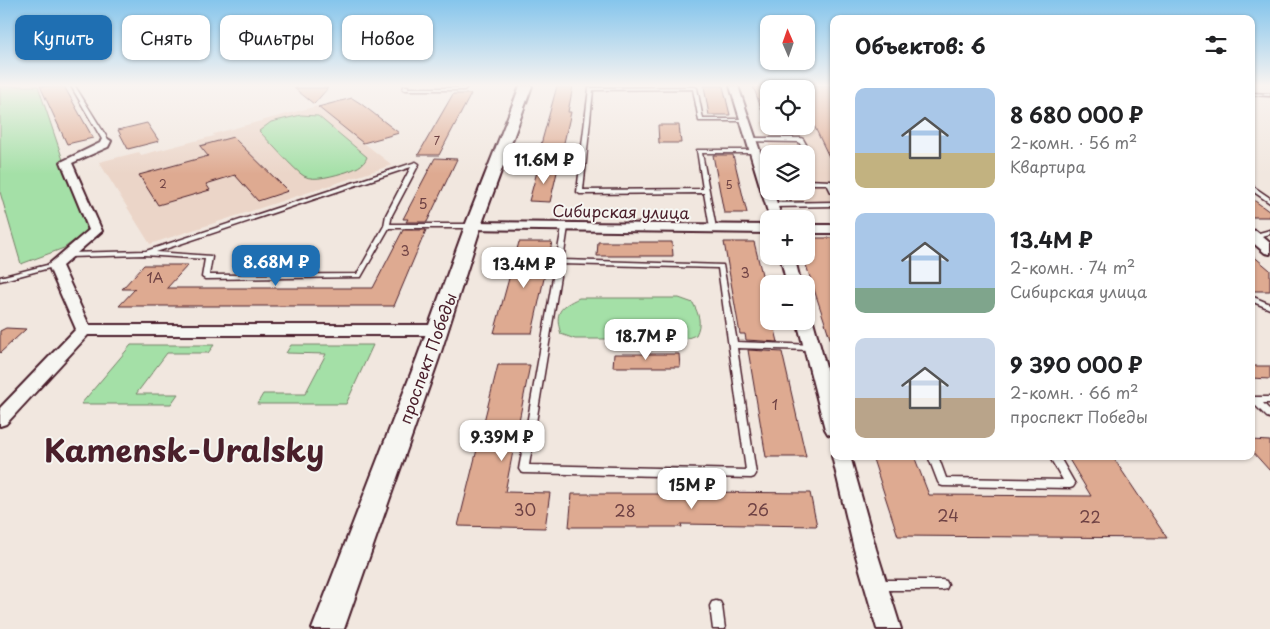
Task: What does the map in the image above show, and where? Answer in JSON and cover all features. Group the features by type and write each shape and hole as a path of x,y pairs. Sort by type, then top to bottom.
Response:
{"main road":[{"name":"проспект Победы","path":"328,629 515,115"}],"street":[{"path":"743,115 760,165"},
{"path":"84,330 55,265 96,231 66,162 104,145 106,141"},
{"path":"771,200 773,210"},
{"name":"Сибирская улица","path":"473,226 760,229"},
{"path":"815,229 830,229"},
{"path":"1255,237 1270,250"},
{"path":"0,419 84,330 437,330"},
{"path":"807,330 829,393"},
{"path":"842,460 865,549 878,585 890,629"}],"lane":[{"path":"91,115 106,141"},
{"path":"588,115 580,192 706,191"},
{"path":"700,115 701,120 744,120"},
{"path":"761,145 801,140 804,145"},
{"path":"713,228 699,151 760,145"},
{"path":"68,255 144,253 209,257 206,277 359,276 388,226 389,215 416,164 144,253"},
{"path":"496,164 583,164"},
{"path":"815,182 829,182 830,184"},
{"path":"1255,191 1270,201"},
{"path":"772,205 830,204"},
{"path":"388,226 473,226"},
{"path":"559,262 722,266 751,474 524,469 559,262 565,227"},
{"path":"1255,235 1270,232"},
{"path":"0,279 55,265"},
{"path":"1255,300 1270,308"},
{"path":"733,345 812,347"},
{"path":"1255,400 1270,400"},
{"path":"1255,402 1270,415"},
{"path":"935,460 943,482 1070,484 1056,460"},
{"path":"878,585 942,585"},
{"path":"716,606 719,629"}],"shaded area":[{"path":"282,115 329,115 392,165 150,244 99,162 139,152 141,155 214,136 213,134"},
{"path":"815,121 830,121 830,208 792,208 789,200 815,200 815,145 769,145 765,135 815,135"}],"green space":[{"path":"0,115 48,115 87,231 64,248 21,264 0,192"},
{"path":"299,115 318,116 367,157 366,160 361,165 346,172 319,178 308,178 288,162 259,131 271,122"},
{"path":"579,298 679,298 693,303 698,315 699,327 696,335 685,339 575,339 561,334 558,320 560,311 567,304"},
{"path":"131,345 214,345 208,353 167,353 136,394 178,394 171,404 81,404"},
{"path":"291,345 373,345 346,404 257,404 263,394 305,394 326,354 286,353"}],"building":[{"path":"54,115 80,115 93,138 67,144"},
{"path":"328,115 376,115 399,133 363,143"},
{"path":"441,115 460,115 439,155 418,155"},
{"path":"549,115 570,115 560,160 537,159"},
{"path":"815,115 830,115 830,159 815,128"},
{"path":"147,123 159,141 128,149 118,130"},
{"path":"658,125 679,125 681,143 659,143"},
{"path":"233,137 288,191 258,201 235,175 206,184 210,190 158,205 139,175 208,156 200,146"},
{"path":"713,155 733,155 747,213 724,213"},
{"path":"435,158 457,159 427,222 406,222 408,219 403,219"},
{"path":"538,168 558,168 550,202 529,201"},
{"path":"1255,201 1270,212 1270,217 1255,217"},
{"path":"403,230 426,230 394,306 119,306 135,289 122,289 144,265 188,265 167,288 373,288"},
{"path":"815,238 830,238 830,338 815,292 815,275 809,275 806,265 815,265"},
{"path":"519,242 552,242 532,333 494,333"},
{"path":"598,242 672,242 673,256 597,256"},
{"path":"724,242 754,242 762,275 760,275 760,330 775,330 778,342 746,340 745,334 740,334"},
{"path":"1255,257 1270,270 1270,291 1255,291"},
{"path":"6,328 26,329 0,353 0,331"},
{"path":"748,350 782,352 806,457 766,457"},
{"path":"614,354 679,354 680,367 613,367"},
{"path":"498,365 530,365 505,492 550,493 545,528 458,526"},
{"path":"1255,366 1270,366 1270,379 1255,378"},
{"path":"1255,440 1270,441 1270,471 1255,454"},
{"path":"873,460 916,460 929,495 1091,496 1069,460 1115,460 1167,538 898,536"},
{"path":"702,492 810,493 817,526 681,524 682,527 569,527 572,494 702,494"}],"district":[{"name":"Kamensk-Uralsky","path":"184,449"}]}
